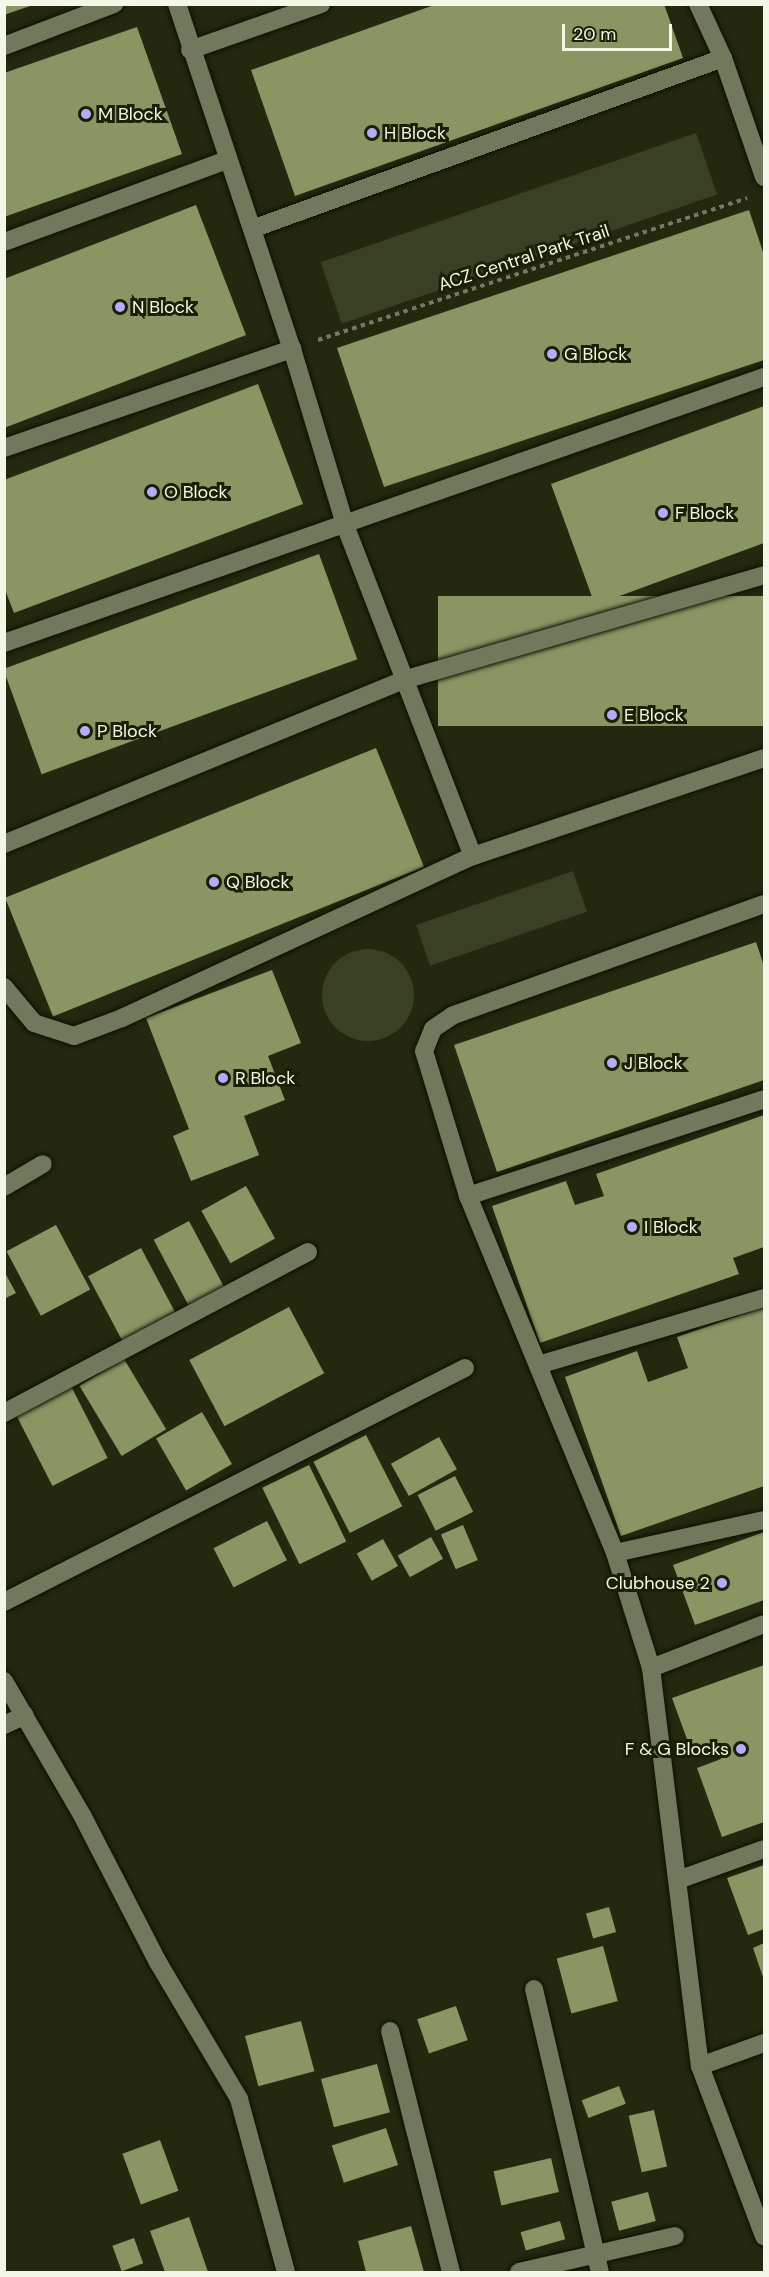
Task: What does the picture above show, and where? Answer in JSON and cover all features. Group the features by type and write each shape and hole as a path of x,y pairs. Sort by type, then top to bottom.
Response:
{"street":[{"path":"4,46 114,4"},
{"path":"177,4 190,50 292,349 345,525 407,679 472,856"},
{"path":"190,50 321,4"},
{"path":"698,4 723,58 765,177"},
{"path":"252,229 723,58"},
{"path":"4,242 227,160"},
{"path":"4,448 292,349"},
{"path":"4,643 765,377"},
{"path":"4,844 407,679 765,574"},
{"path":"4,987 34,1023 74,1036 122,1018 472,856 765,758"},
{"path":"765,904 452,1016 433,1029 424,1051 468,1196 615,1553 651,1668 700,2066 765,2236"},
{"path":"468,1196 765,1099"},
{"path":"4,1187 43,1164"},
{"path":"4,1413 308,1252"},
{"path":"538,1365 765,1298"},
{"path":"4,1602 465,1368"},
{"path":"615,1553 765,1520"},
{"path":"651,1668 765,1624"},
{"path":"4,1681 25,1715 159,1964 239,2099 286,2272"},
{"path":"4,1725 25,1715"},
{"path":"678,1880 765,1849"},
{"path":"534,1989 598,2264"},
{"path":"390,2031 451,2272"},
{"path":"700,2066 765,2043"},
{"path":"519,2272 598,2264 675,2236"}],"path":[{"name":"ACZ Central Park Trail","path":"292,349 753,196"}],"green space":[{"path":"696,133 717,194 342,324 321,262"},
{"path":"573,871 587,912 430,966 416,925"},
{"path":"368,949 386,953 400,963 410,977 414,995 410,1013 400,1027 386,1037 368,1041 350,1037 336,1027 326,1013 322,995 326,977 336,963 350,953"}],"building":[{"path":"4,4 33,4 33,5 4,15"},
{"name":"H Block","path":"437,4 664,4 683,58 295,196 251,70"},
{"name":"M Block","path":"137,27 182,154 4,217 4,73"},
{"name":"N Block","path":"196,205 246,335 4,428 4,279"},
{"name":"G Block","path":"749,210 764,255 764,360 384,487 337,348"},
{"name":"O Block","path":"258,384 303,504 14,613 4,587 4,480"},
{"name":"F Block","path":"764,406 764,543 595,605 551,484"},
{"name":"P Block","path":"319,554 357,659 42,774 4,669"},
{"path":"438,596 764,596 764,726 438,726"},
{"name":"Q Block","path":"376,748 424,867 53,1017 5,898"},
{"name":"J Block","path":"756,942 764,966 764,1080 497,1172 454,1045"},
{"name":"R Block","path":"272,970 301,1043 268,1056 285,1100 244,1116 259,1155 191,1181 173,1136 189,1129 146,1018"},
{"name":"I Block","path":"764,1115 764,1247 733,1258 739,1274 540,1343 492,1206 566,1181 575,1205 604,1196 596,1174"},
{"path":"246,1186 275,1238 230,1263 201,1211"},
{"path":"189,1221 224,1287 189,1306 154,1240"},
{"path":"56,1225 90,1289 41,1316 7,1251"},
{"path":"141,1248 177,1316 124,1344 88,1276"},
{"path":"4,1271 16,1293 4,1299"},
{"path":"289,1307 324,1373 224,1426 189,1360"},
{"path":"764,1307 764,1486 621,1536 565,1377 637,1351 648,1382 688,1368 677,1337"},
{"path":"124,1359 166,1429 122,1456 79,1386"},
{"path":"70,1384 108,1458 52,1486 15,1412"},
{"path":"202,1412 232,1464 186,1490 156,1438"},
{"path":"366,1435 402,1506 350,1533 313,1462"},
{"path":"439,1437 457,1469 409,1496 391,1464"},
{"path":"309,1465 346,1541 300,1564 262,1488"},
{"path":"455,1476 473,1512 436,1531 418,1495"},
{"path":"267,1521 287,1560 234,1587 214,1548"},
{"path":"463,1525 478,1560 456,1569 441,1534"},
{"name":"Clubhouse 2","path":"764,1532 764,1600 695,1625 673,1565"},
{"path":"431,1537 443,1559 410,1577 398,1555"},
{"path":"383,1539 398,1566 372,1581 357,1554"},
{"name":"F & G Blocks","path":"764,1665 764,1822 722,1837 697,1768 721,1759 716,1745 692,1753 672,1698"},
{"path":"764,1865 764,1929 748,1935 727,1878"},
{"path":"609,1907 616,1932 593,1939 586,1914"},
{"path":"764,1943 764,1980 753,1948"},
{"path":"603,1946 618,2001 571,2013 557,1958"},
{"path":"456,2006 468,2040 429,2053 417,2019"},
{"path":"301,2021 314,2071 258,2086 245,2036"},
{"path":"377,2064 390,2112 334,2127 321,2079"},
{"path":"619,2086 626,2104 588,2118 582,2100"},
{"path":"654,2110 667,2167 642,2172 629,2116"},
{"path":"386,2128 398,2165 344,2183 332,2146"},
{"path":"160,2140 178,2191 141,2204 122,2154"},
{"path":"551,2158 559,2192 501,2205 494,2171"},
{"path":"648,2192 656,2221 619,2231 611,2202"},
{"path":"189,2217 208,2272 165,2272 150,2231"},
{"path":"560,2221 565,2239 526,2251 521,2232"},
{"path":"411,2226 424,2272 366,2272 358,2241"},
{"path":"134,2238 143,2263 122,2271 112,2246"}],"place":[{"name":"M Block","path":"86,114"},
{"name":"H Block","path":"372,133"},
{"name":"N Block","path":"120,307"},
{"name":"G Block","path":"552,354"},
{"name":"O Block","path":"152,492"},
{"name":"F Block","path":"663,513"},
{"name":"E Block","path":"612,715"},
{"name":"P Block","path":"85,731"},
{"name":"Q Block","path":"214,882"},
{"name":"J Block","path":"612,1063"},
{"name":"R Block","path":"223,1078"},
{"name":"I Block","path":"632,1227"},
{"name":"Clubhouse 2","path":"722,1583"},
{"name":"F & G Blocks","path":"741,1749"}]}
